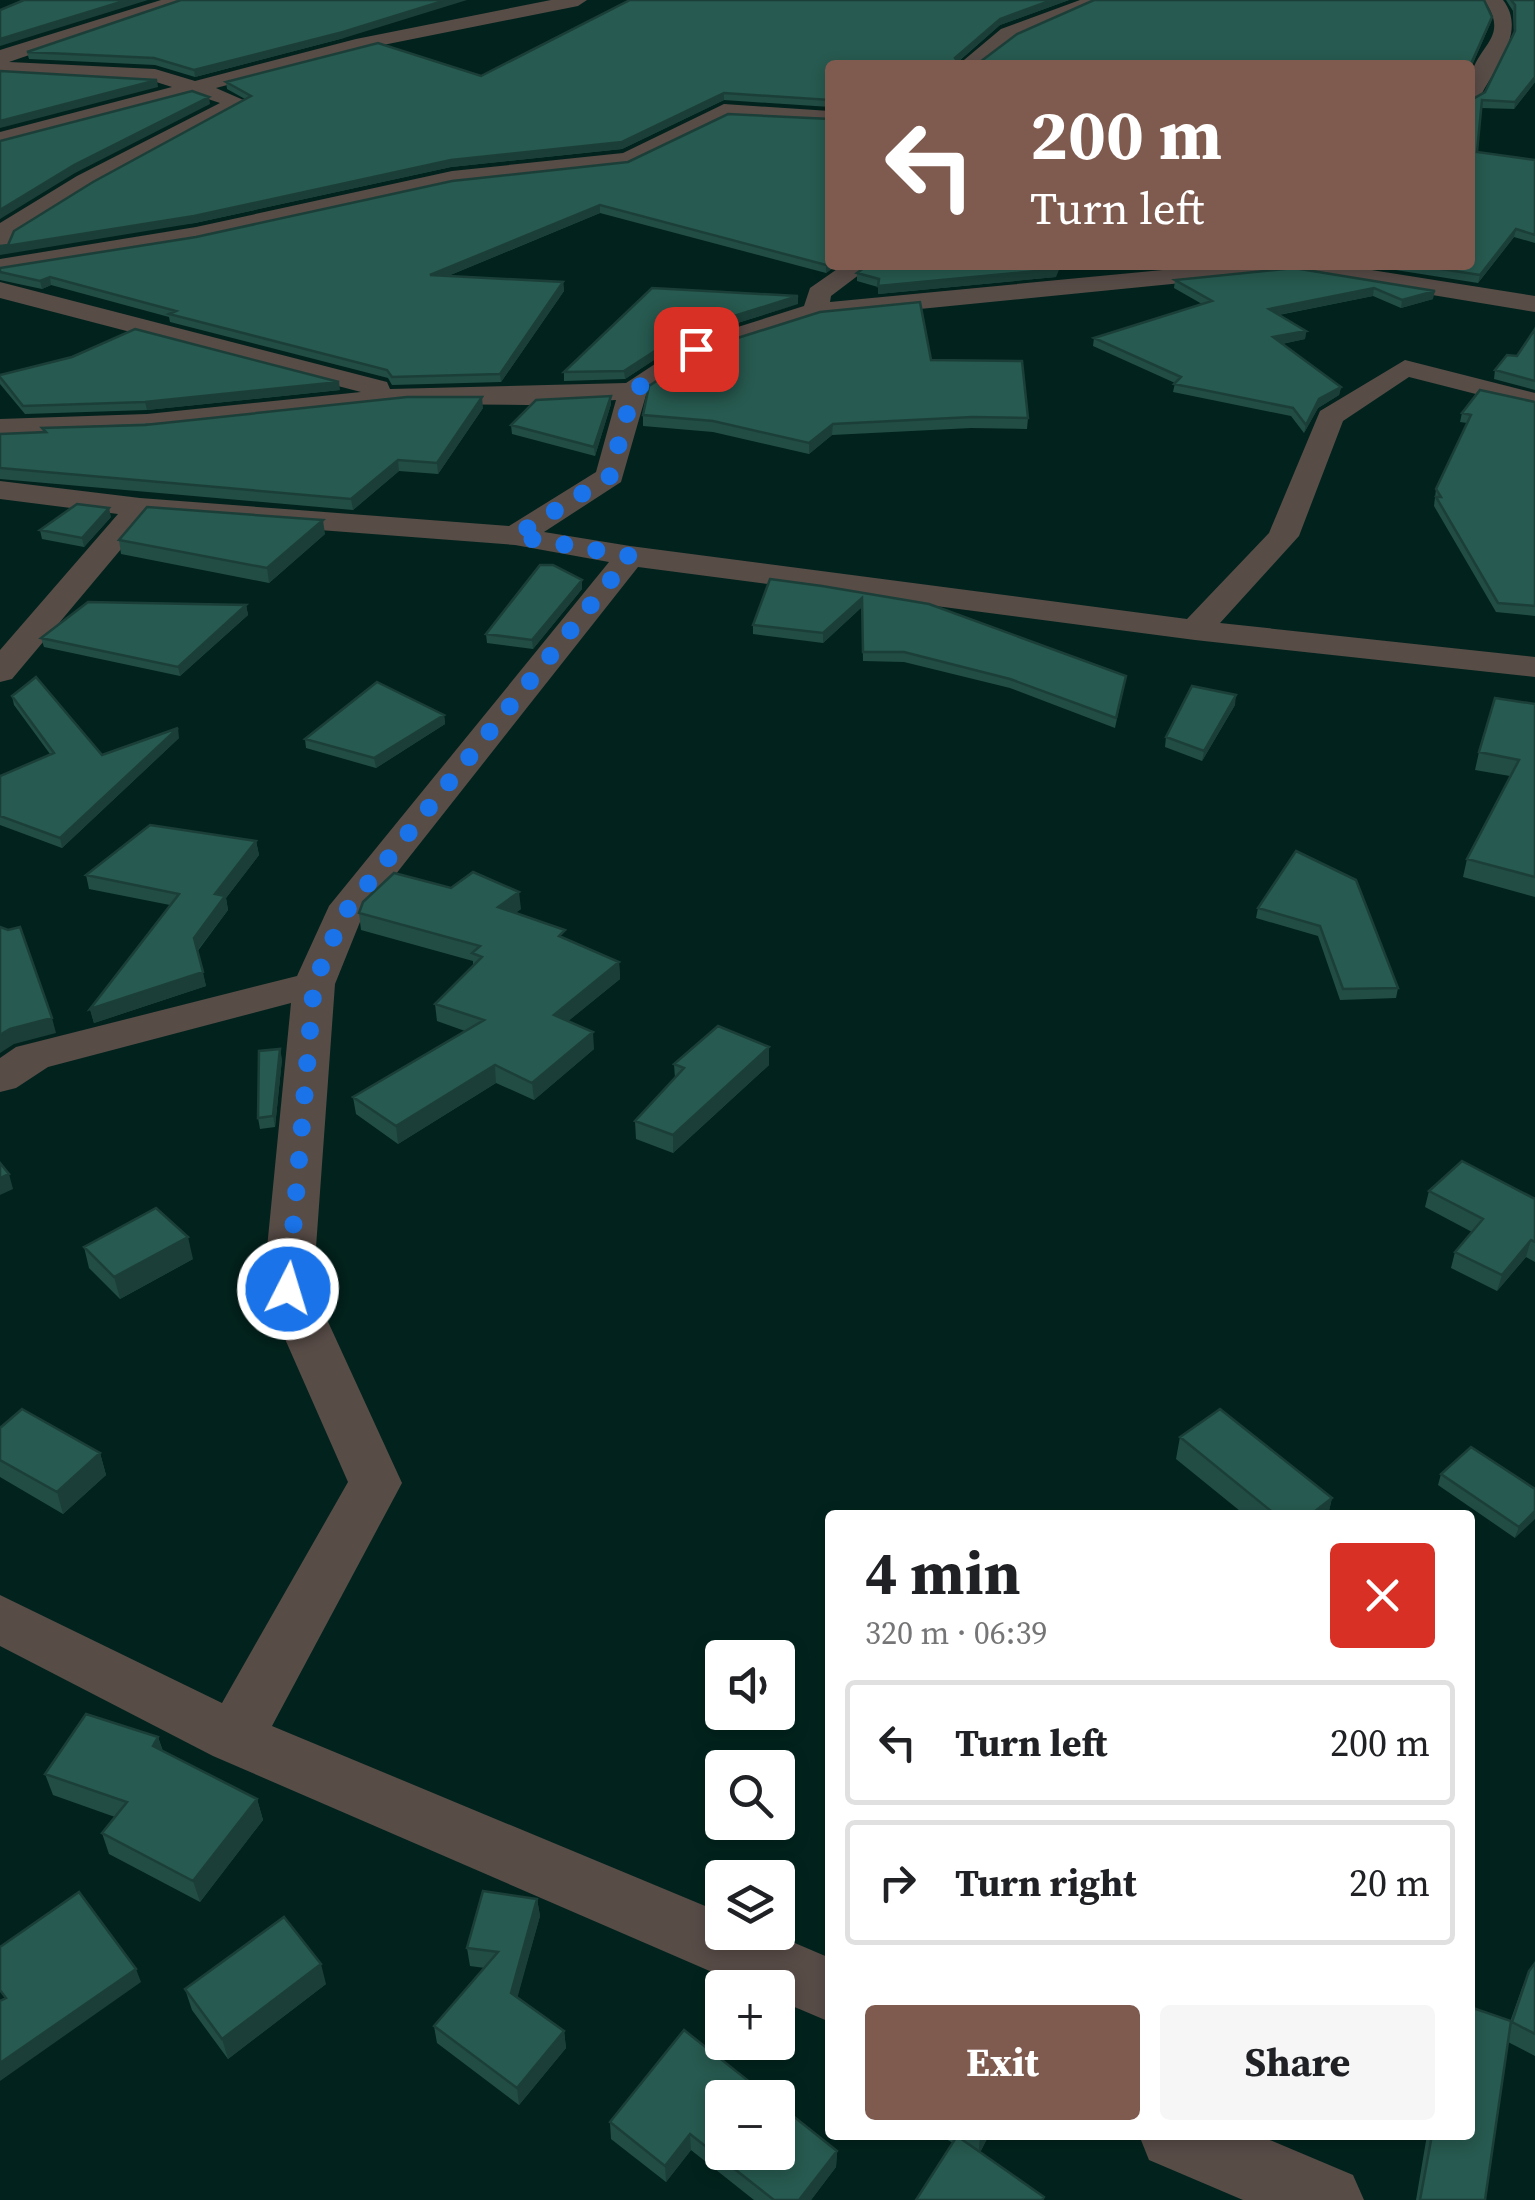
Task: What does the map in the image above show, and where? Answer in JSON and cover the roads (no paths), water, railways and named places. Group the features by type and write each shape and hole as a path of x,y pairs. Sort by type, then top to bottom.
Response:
{"street":[{"path":"0,60 6,54 180,0"},
{"path":"0,139 356,45 578,0"},
{"path":"974,60 1008,33 1097,0"},
{"path":"1475,88 1505,29 1504,14 1493,0"},
{"path":"0,68 155,75 238,102 85,181 1,234 0,244"},
{"path":"0,266 196,234 452,178 628,159 724,110 825,117"},
{"path":"816,312 819,293 853,270"},
{"path":"0,428 147,422 408,396 528,397 633,391 696,349 816,312 1243,270"},
{"path":"1325,270 1535,304"},
{"path":"0,290 408,396"},
{"path":"1195,630 1283,536 1330,416 1405,368 1535,402"},
{"path":"515,536 610,476 633,391"},
{"path":"0,490 140,507 515,536 630,556 1195,630 1535,666"},
{"path":"0,672 140,507"},
{"path":"234,1738 375,1482 288,1289 314,984 343,915 630,556"},
{"path":"0,1078 32,1057 314,984"},
{"path":"0,1619 234,1738 825,1988"},
{"path":"1186,2140 1328,2200"}]}
